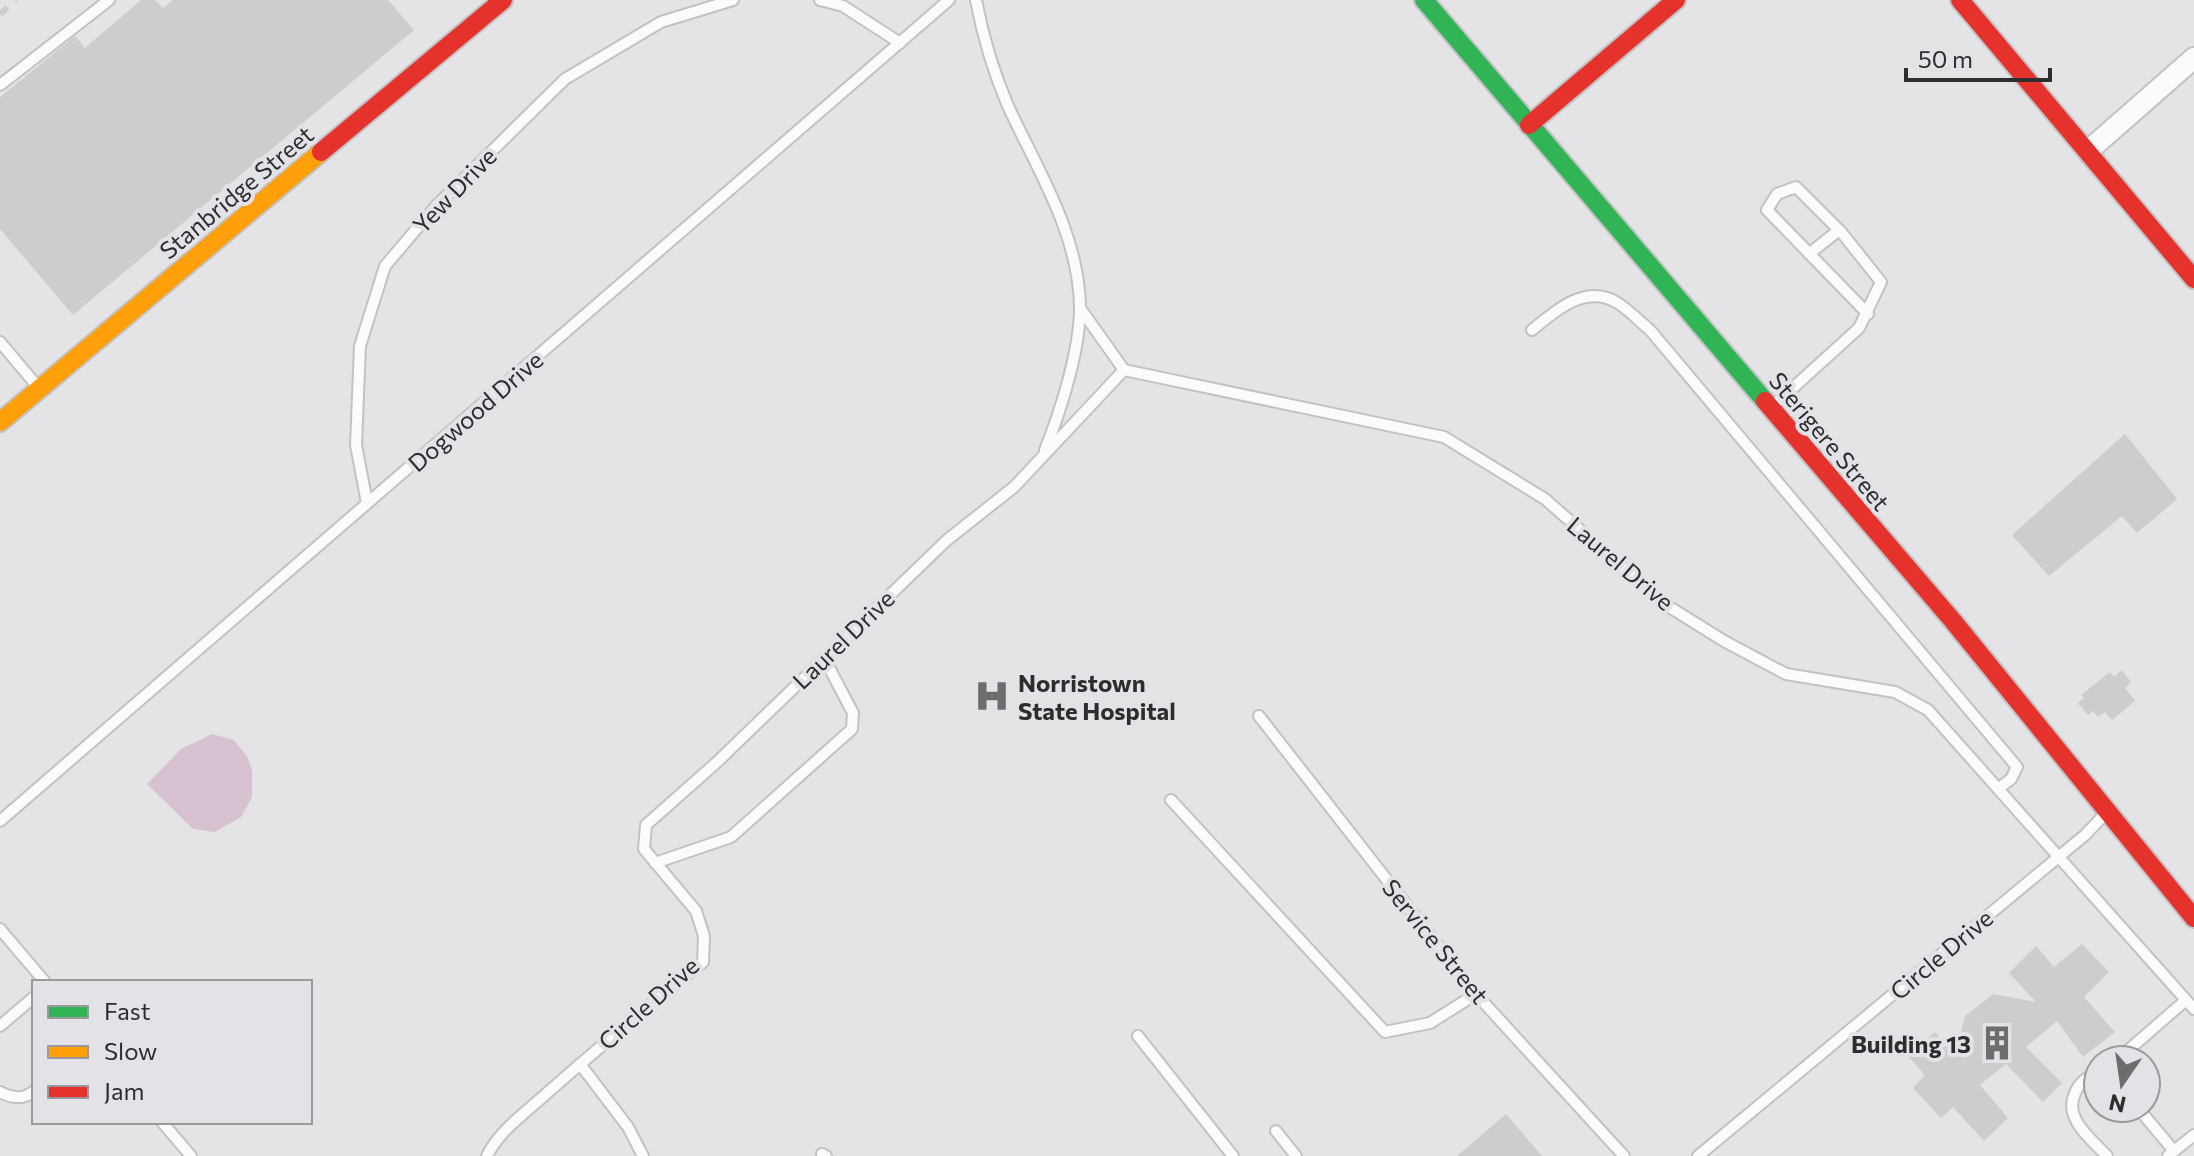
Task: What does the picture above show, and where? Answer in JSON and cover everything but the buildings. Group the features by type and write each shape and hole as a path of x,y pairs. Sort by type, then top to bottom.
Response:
{"street":[{"name":"Stanbridge Street","path":"0,422 503,0"},
{"name":"Sterigere Street","path":"1424,0 1953,621 2194,918"},
{"path":"1529,125 1676,0"},
{"path":"1960,0 2194,279"},
{"path":"2088,151 2194,58"}],"lane":[{"path":"0,85 109,0"},
{"name":"Yew Drive","path":"367,503 356,445 360,346 385,266 436,206 565,79 661,22 733,0"},
{"path":"820,0 843,6 900,43"},
{"name":"Dogwood Drive","path":"0,821 949,0"},
{"name":"Laurel Drive","path":"976,0 985,49 1009,107 1043,174 1075,269 1080,308 1073,354 1059,416 1043,456"},
{"path":"1771,408 1859,328 1868,314 1881,282 1839,230 1796,187 1777,194 1767,210 1868,314"},
{"path":"1809,254 1839,230"},
{"path":"1532,330 1558,308 1596,294 1616,302 1650,330 2017,767 2011,779 1999,788"},
{"name":"Laurel Drive","path":"1080,308 1124,370 1444,437 1545,499 1663,603 1724,641 1786,674 1895,692 1928,710 2194,1009"},
{"path":"0,342 39,389"},
{"name":"Laurel Drive","path":"646,825 716,763 947,540 1014,487 1124,370"},
{"path":"655,863 731,837 852,729 853,713 824,658"},
{"name":"Service Street","path":"1259,716 1476,994 1624,1156"},
{"path":"1171,800 1385,1032 1430,1023 1476,994"},
{"name":"Circle Drive","path":"1698,1156 2108,812"},
{"name":"Circle Drive","path":"487,1156 494,1142 580,1064 703,962 704,936 696,911 644,849 646,825"},
{"path":"0,929 43,980"},
{"path":"0,1026 32,999"},
{"path":"2135,1044 2186,1000"},
{"path":"1138,1036 1233,1156"},
{"path":"580,1064 628,1127 643,1156"},
{"path":"2082,1083 2072,1098 2073,1118 2107,1156"},
{"path":"0,1092 14,1098 32,1093"},
{"path":"164,1124 191,1156"},
{"path":"2149,1124 2171,1154 2194,1135"},
{"path":"1276,1131 1296,1156"}],"shaded area":[{"path":"212,734 234,740 247,756 252,770 252,797 241,817 215,832 193,829 147,784 181,749"}],"railway":[{"path":"0,14 16,0"}],"traffic: fast":[{"path":"1424,0 1765,401"}],"traffic: slow":[{"path":"0,422 321,152"}],"traffic: jam":[{"path":"321,152 503,0"},
{"path":"1529,125 1676,0"},
{"path":"1960,0 2194,279"},
{"path":"1765,401 1953,621 2194,918"}],"place":[{"name":"Norristown State Hospital","path":"992,696"},
{"name":"Building 13","path":"1997,1043"}]}
